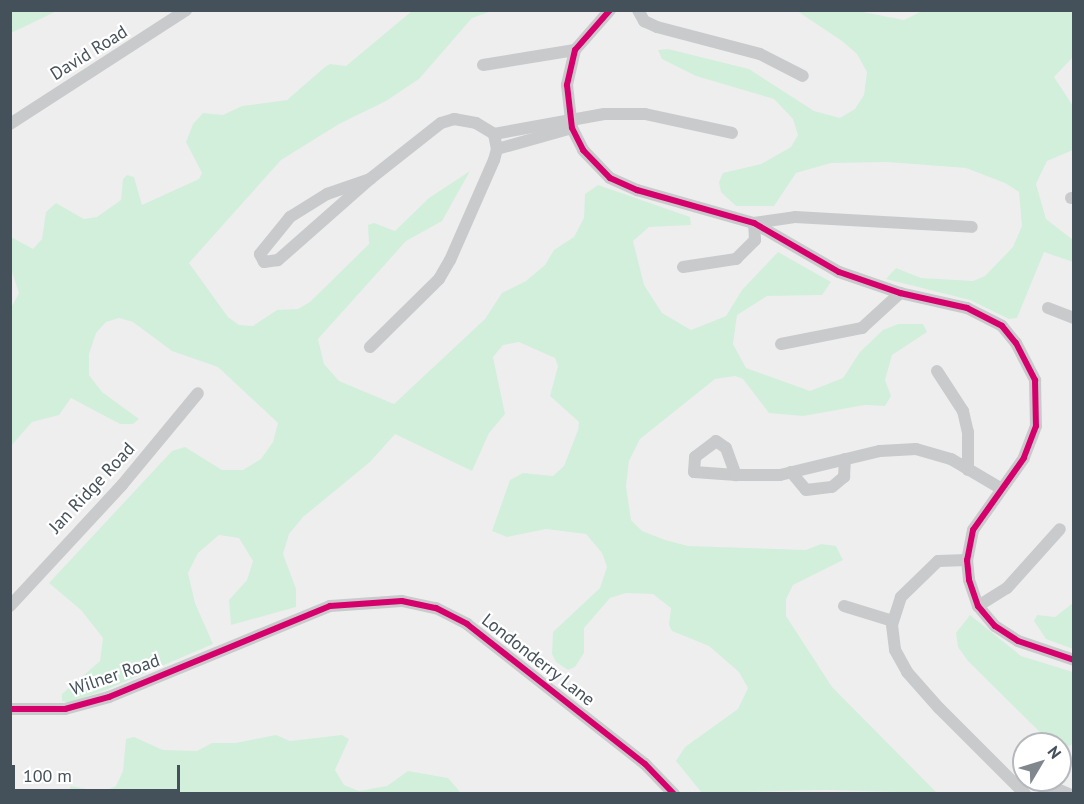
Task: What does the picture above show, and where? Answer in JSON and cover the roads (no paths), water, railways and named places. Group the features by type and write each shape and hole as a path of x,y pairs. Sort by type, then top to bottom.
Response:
{"street":[{"name":"David Road","path":"10,124 186,10"},
{"path":"610,10 575,50 567,85 570,123 590,158 610,178 637,190 754,223 839,272 900,293 983,315 1002,326 1028,362 1035,381 1036,426 1024,458 1000,488 973,530 967,560 969,580 978,606 995,626 1018,641 1074,660"},
{"path":"638,10 644,21 657,27 760,54 803,76"},
{"path":"483,65 575,50"},
{"path":"370,179 327,194 290,217 260,254 264,262 278,260 370,179 441,123 454,119 476,123 494,134 645,114 732,133"},
{"path":"497,149 570,123"},
{"path":"370,347 439,279 476,204 497,149 494,134"},
{"path":"754,223 795,217 972,227"},
{"path":"684,267 736,259 754,240 754,223"},
{"path":"781,344 862,328 900,293"},
{"path":"1048,308 1074,318"},
{"path":"937,371 963,411 968,432 968,470"},
{"name":"Jan Ridge Road","path":"10,606 122,485 198,393"},
{"path":"736,475 791,472 880,451 916,449 951,459 1000,488"},
{"path":"791,472 806,490 832,487 844,477 844,459"},
{"path":"978,606 1007,588 1060,529"},
{"path":"967,560 938,561 929,567 901,597 893,621 895,650 907,672 1025,794"},
{"name":"Londonderry Lane","path":"224,648 330,606 402,600 436,608 467,624 645,764 674,794"},
{"path":"844,606 893,621"},
{"name":"Wilner Road","path":"10,709 65,709 109,697 224,648"},
{"path":"1044,794 1057,789 1069,794"}]}
